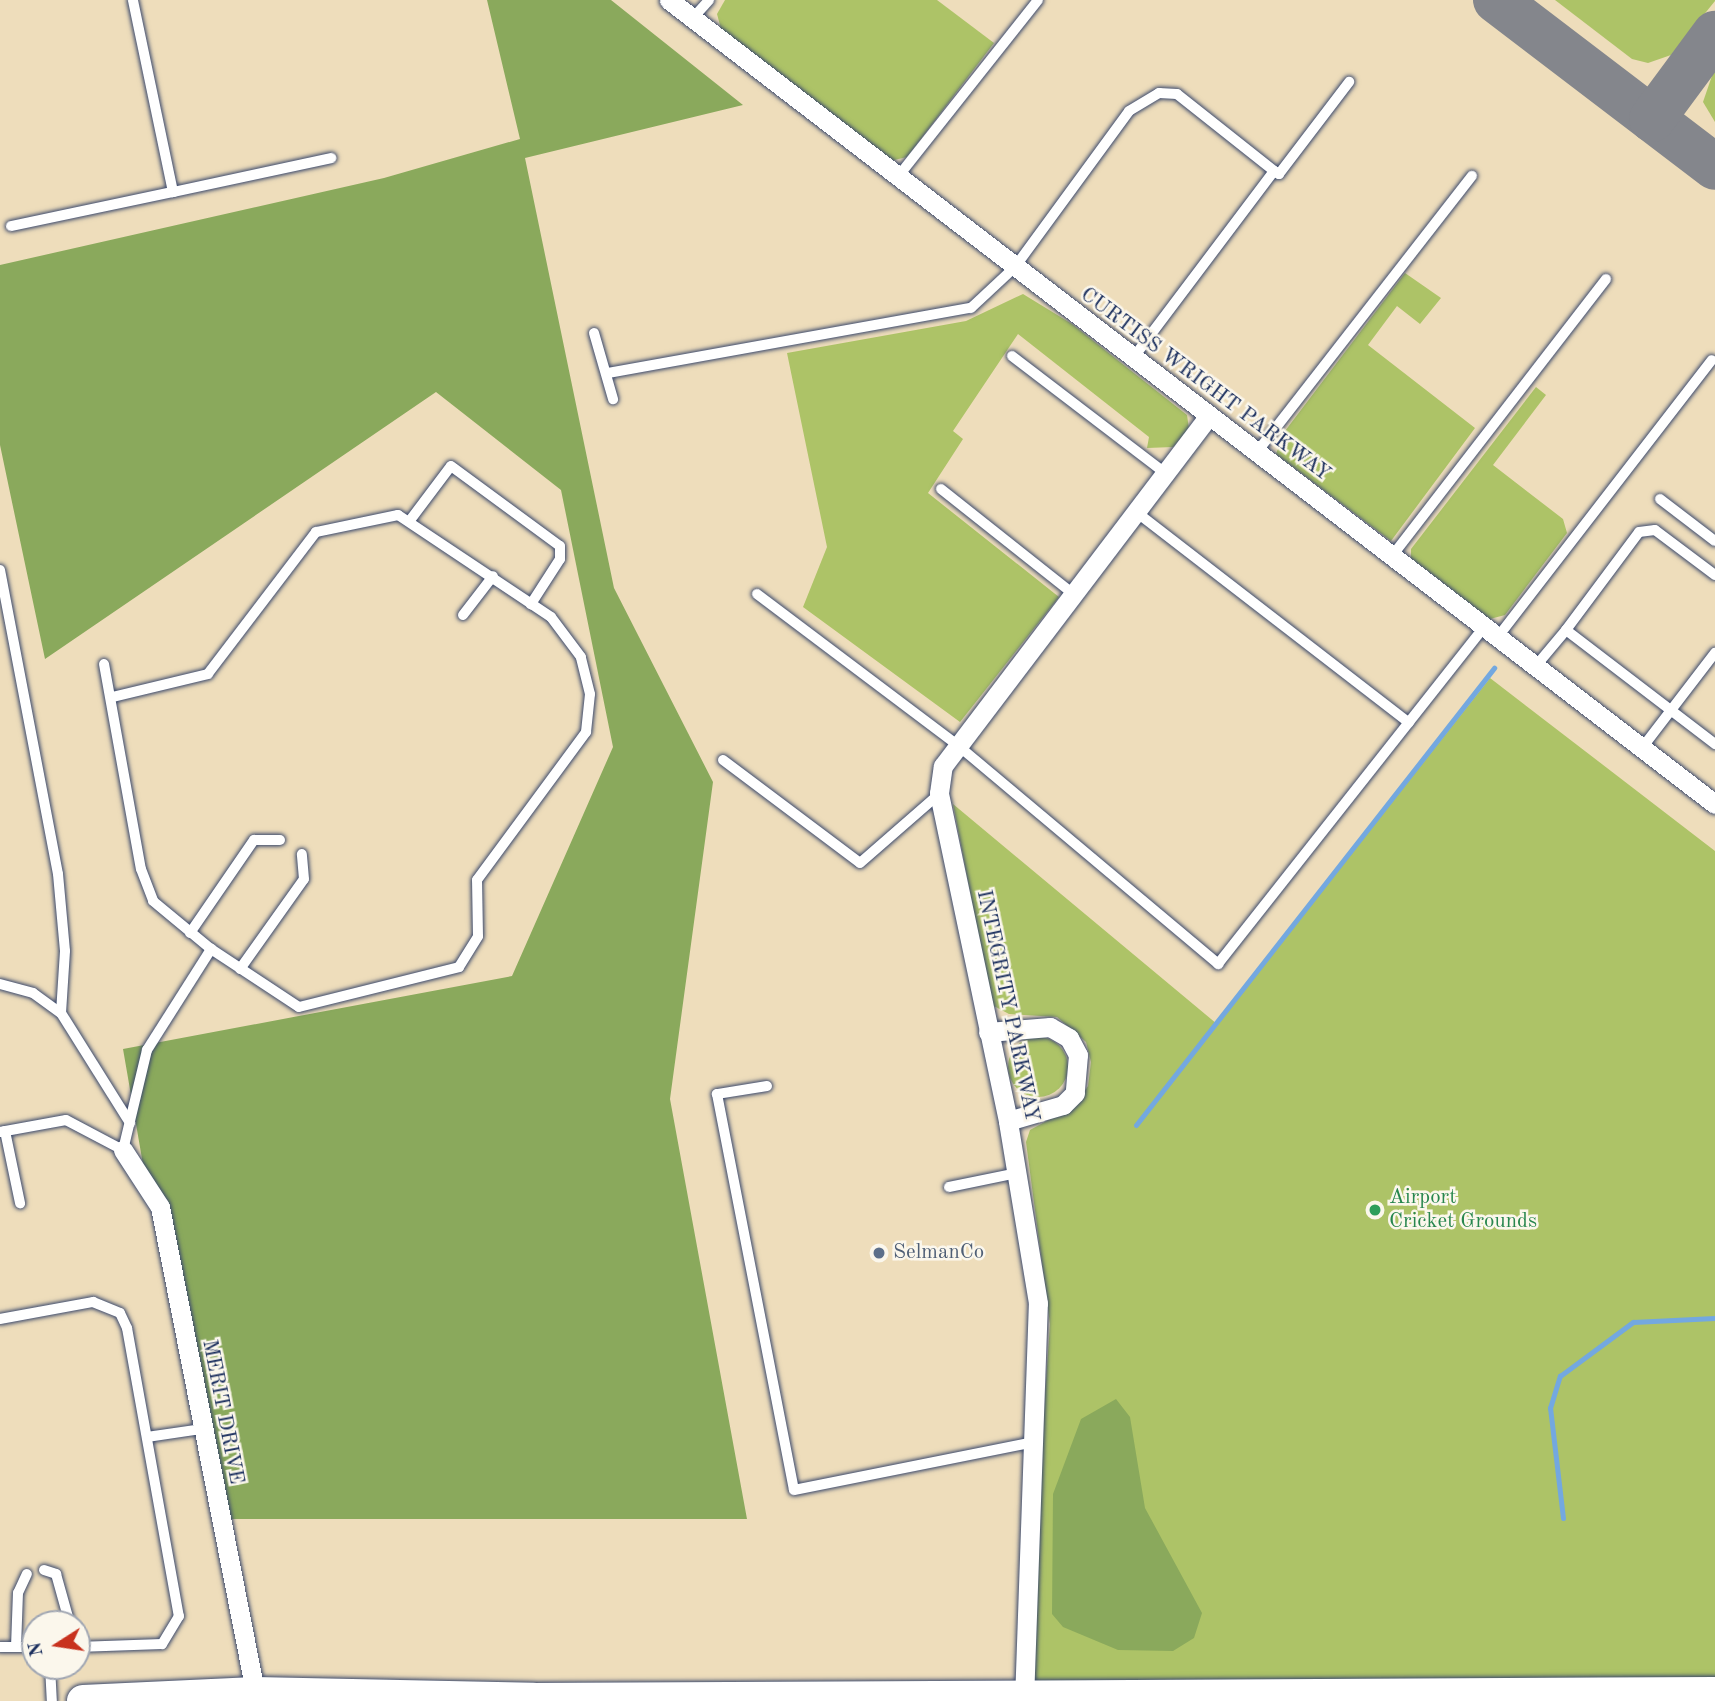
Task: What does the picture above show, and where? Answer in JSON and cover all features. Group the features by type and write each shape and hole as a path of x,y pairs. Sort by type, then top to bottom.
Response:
{"main road":[{"path":"83,1701 184,1699 255,1693 533,1700 1515,1697 1715,1693"}],"street":[{"name":"CURTISS WRIGHT PARKWAY","path":"669,0 897,178 1715,804"},
{"name":"INTEGRITY PARKWAY","path":"1024,1697 1038,1303 1008,1121 939,793 943,766 955,743 1208,417"},
{"path":"988,1032 1050,1027 1069,1038 1077,1055 1075,1093 1063,1105 1008,1121"},
{"name":"MERIT DRIVE","path":"123,1150 160,1207 255,1693"}],"lane":[{"path":"133,0 173,192"},
{"path":"693,18 709,0"},
{"path":"897,178 1038,0"},
{"path":"608,373 971,308 1015,267 1129,111 1159,93 1177,94 1279,174 1349,82"},
{"path":"11,226 331,158"},
{"path":"1132,358 1274,171"},
{"path":"1257,452 1472,176"},
{"path":"1392,557 1606,279"},
{"path":"594,333 608,373 613,399"},
{"path":"1012,356 1165,473"},
{"path":"757,594 955,743 1218,964 1409,723 1490,633 1712,360"},
{"path":"411,519 451,466 560,546 560,559 531,604"},
{"path":"941,489 1072,593"},
{"path":"1660,499 1715,541"},
{"path":"1135,511 1409,723"},
{"path":"104,664 141,869 153,901 211,949 299,1007 444,974 472,951 477,880 586,732 590,694 581,657 531,604 411,519 398,515 316,533 208,674 112,697"},
{"path":"1535,667 1639,532 1655,530 1715,575"},
{"path":"0,570 58,874 65,951 61,1013"},
{"path":"463,615 493,576"},
{"path":"1566,630 1715,744"},
{"path":"1642,748 1715,653"},
{"path":"723,760 860,863 939,793"},
{"path":"190,933 254,840 280,840"},
{"path":"240,969 304,879 302,854"},
{"path":"20,1203 3,1132 66,1120 123,1150 147,1050 211,949"},
{"path":"0,984 33,993 61,1013 130,1124"},
{"path":"767,1086 717,1094 794,1490 1035,1442"},
{"path":"949,1187 1018,1173"},
{"path":"0,1320 93,1302 120,1313 148,1437 179,1616 162,1644 91,1647"},
{"path":"148,1437 202,1429"},
{"path":"44,1570 56,1574 66,1610"},
{"path":"16,1647 18,1593 27,1574"},
{"path":"0,1647 21,1647"},
{"path":"51,1680 52,1701"}],"green space":[{"path":"487,0 611,0 743,105 525,158 614,588 713,782 670,1099 747,1519 220,1519 145,1176 123,1049 512,976 613,747 561,490 436,392 45,659 0,445 0,265 384,178 520,139"},
{"path":"725,0 937,0 994,43 907,157 890,161 721,29 717,14"},
{"path":"1555,0 1715,1 1671,55 1648,63 1632,59"},
{"path":"1715,67 1715,122 1703,102"},
{"path":"1405,273 1441,298 1420,324 1397,306 1368,345 1475,428 1391,541 1276,454 1285,431"},
{"path":"1023,294 1072,324 1187,415 1189,429 1173,447 1147,448 1149,437 1018,334 953,431 963,439 928,493 1059,597 960,722 803,607 827,547 787,353 966,321"},
{"path":"1536,387 1546,395 1493,465 1563,519 1567,533 1505,615 1490,619 1411,558 1411,549"},
{"name":"Airport Cricket Grounds","path":"1490,678 1715,851 1715,1693 1024,1693 1050,1324 1026,1142 1030,1130 1076,1105 1088,1086 1091,1062 1086,1042 1057,1017 1009,1014 992,1005 953,804 1217,1024"},
{"path":"1032,1037 1044,1037 1063,1050 1068,1067 1066,1079 1055,1092 1044,1097 1032,1097 1013,1084 1008,1073 1008,1061 1021,1042"},
{"path":"1116,1399 1130,1417 1145,1508 1202,1613 1194,1638 1173,1651 1118,1650 1063,1627 1052,1614 1053,1494 1081,1419"}],"waterway":[{"path":"1136,1125 1494,668"},
{"path":"1563,1518 1550,1408 1560,1376 1633,1322 1715,1318"}],"taxiway":[{"path":"1496,0 1715,167"},
{"path":"1652,119 1715,34"}],"place":[{"name":"Airport Cricket Grounds","path":"1375,1210"},
{"name":"SelmanCo","path":"879,1253"}]}
